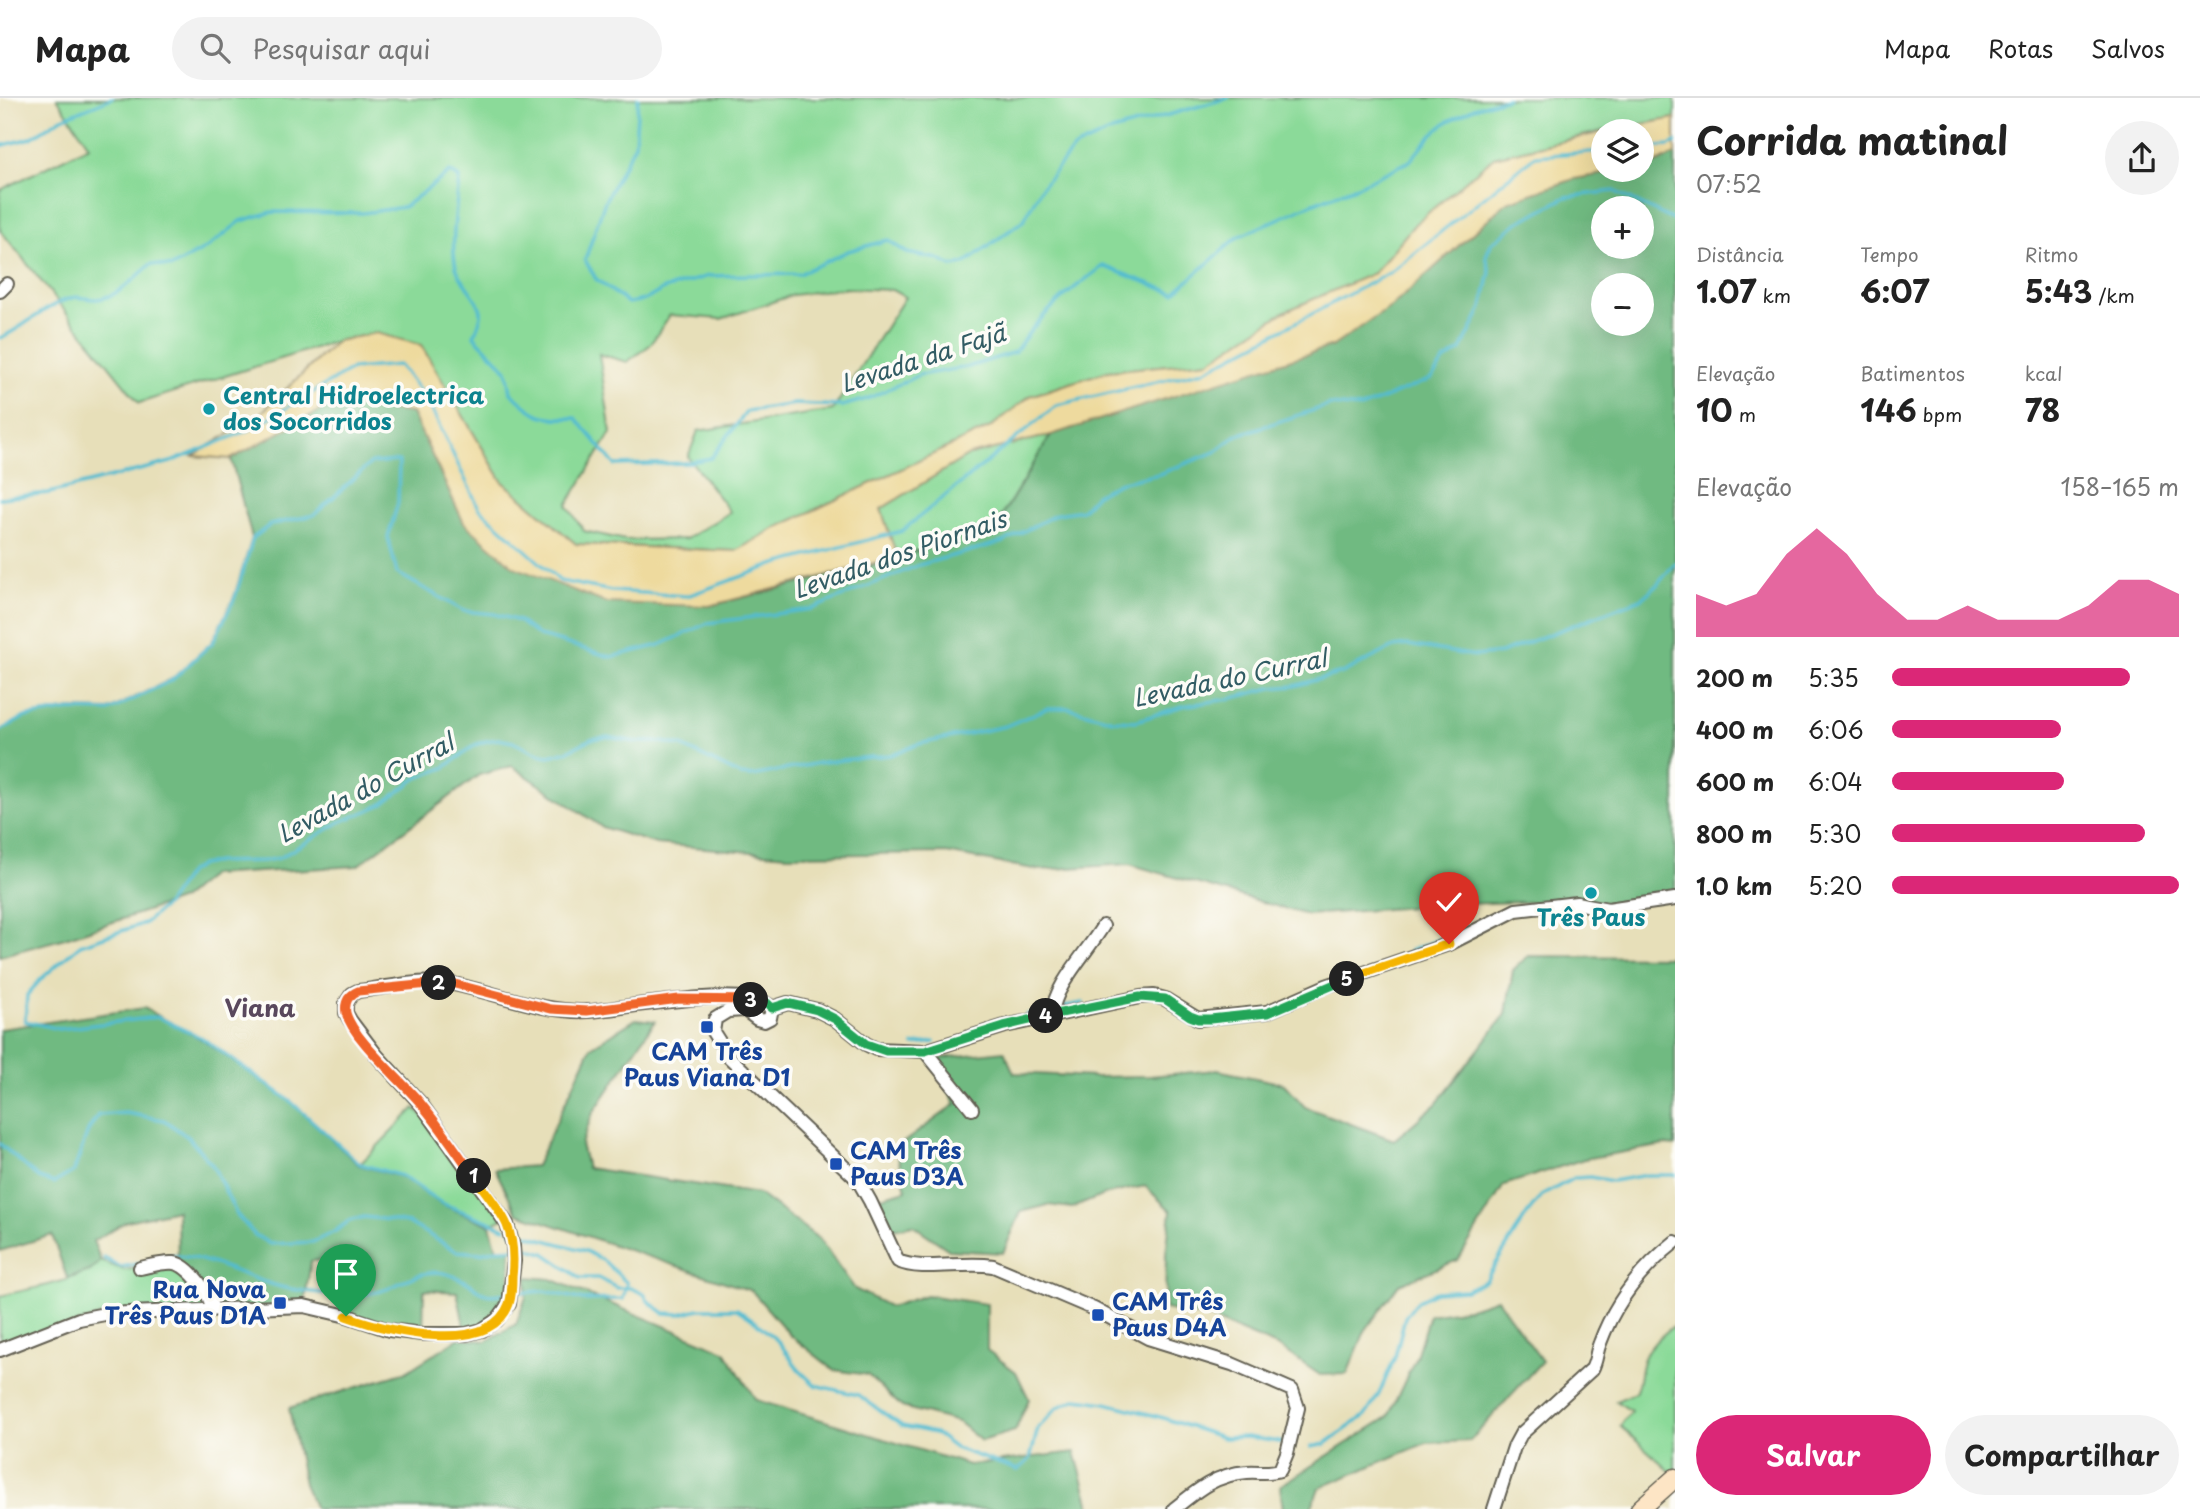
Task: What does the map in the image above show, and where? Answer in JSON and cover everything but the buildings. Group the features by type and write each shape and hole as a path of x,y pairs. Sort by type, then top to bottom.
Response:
{"main road":[{"path":"1640,1509 1675,1478"}],"street":[{"path":"772,1008 788,1003 817,1010 835,1019 876,1049 925,1051 1004,1026 1140,997 1154,996 1165,999 1198,1019 1267,1013 1326,986 1449,944 1516,910 1577,903 1608,909 1675,899"},
{"path":"1052,1015 1058,990 1103,926"},
{"path":"0,1350 88,1316 304,1306 390,1330 456,1335 482,1330 497,1320 509,1304 513,1246 503,1218 421,1104 360,1035 346,1013 346,1003 352,994 358,991 426,983 451,983 551,1009 587,1011 679,999 724,998 764,1002 772,1008"},
{"path":"772,1008 772,1015 764,1021 745,1010 724,1012 715,1018 713,1032 729,1057 858,1180 898,1261 918,1265 977,1263 993,1266 1094,1309 1148,1338 1232,1364 1292,1390 1298,1408 1280,1470 1271,1473 1250,1471 1228,1474 1211,1481 1174,1509"},
{"path":"925,1051 972,1109"},
{"path":"1494,1509 1514,1447 1521,1434 1592,1369 1597,1360 1598,1346 1615,1308 1651,1260 1675,1242"},
{"path":"140,1268 178,1264 202,1287 212,1309"}],"green space":[{"path":"57,98 1675,98 1675,118 1654,122 1654,119 1591,119 1591,134 1494,157 1415,224 1374,273 1284,312 1209,361 1108,371 1030,396 991,427 774,529 736,551 576,544 502,481 421,345 376,333 337,341 139,403 0,230 0,190 89,146","holes":["843,288 892,290 905,297 833,410 698,431 688,457 730,512 686,539 625,540 584,531 567,505 611,433 599,354 627,362 650,345 670,315 721,319 793,295"]},
{"path":"1675,154 1675,899 1608,909 1577,903 1517,902 1307,915 1129,864 1039,870 946,853 788,855 656,844 602,827 512,766 479,775 357,866 211,875 182,899 65,938 0,956 0,731 25,717 71,709 109,710 172,679 212,642 234,597 252,538 231,459 333,403 412,413 464,523 709,606 878,564 997,524 1051,435 1132,408 1392,306 1507,202 1574,179 1591,176 1591,182 1654,182 1654,164"},
{"path":"1051,435 997,523 897,557 881,509 969,455"},
{"path":"1528,956 1675,957 1675,1146 1665,1145 1584,1159 1504,1185 1458,1260 1399,1284 1365,1331 1347,1374 1320,1375 1279,1347 1210,1318 1165,1309 1166,1254 1171,1211 1145,1186 1107,1194 1072,1208 1048,1205 1021,1212 1003,1253 949,1250 913,1225 893,1229 878,1198 906,1190 896,1148 956,1104 931,1059 1004,1051 1014,1073 1094,1077 1150,1076 1217,1070 1284,1084 1305,1107 1394,1140 1436,1104 1506,1014 1513,970"},
{"path":"144,1008 201,1039 289,1100 359,1165 402,1177 441,1204 490,1225 497,1249 511,1249 509,1304 466,1334 457,1292 424,1290 423,1334 347,1316 346,1259 311,1261 304,1306 212,1309 178,1264 177,1210 127,1221 93,1241 101,1261 90,1271 67,1278 52,1235 0,1251 0,1029"},
{"path":"636,1019 655,1021 593,1113 581,1144 587,1168 759,1194 819,1239 855,1289 890,1307 926,1295 987,1304 987,1350 1016,1372 1029,1399 1015,1431 981,1441 958,1422 902,1407 868,1375 834,1370 790,1335 752,1291 517,1213 495,1169 536,1166 591,1047"},
{"path":"415,1108 433,1126 503,1218 490,1225 441,1204 402,1177 359,1165"},
{"path":"101,1261 124,1270 178,1264 212,1309 105,1314 0,1350 0,1296 66,1280"},
{"path":"527,1277 551,1279 725,1351 756,1400 969,1465 1075,1452 1091,1509 315,1509 304,1484 289,1408 406,1372 459,1338 486,1341 516,1324 526,1297"},
{"path":"1497,1299 1542,1361 1470,1441 1426,1443 1319,1488 1311,1509 1283,1509 1280,1486 1388,1417 1416,1357 1429,1315 1467,1309"},
{"path":"1672,1327 1675,1330 1675,1469 1671,1472 1620,1426 1631,1411 1616,1401 1635,1393 1647,1352"}],"sand":[{"path":"1675,118 1675,154 1654,164 1654,122"},
{"path":"1591,135 1591,176 1574,179 1507,202 1392,306 1333,346 1051,435 969,455 881,509 897,557 709,606 606,603 514,567 464,523 412,413 333,403 231,459 193,456 259,415 337,341 376,333 421,345 502,481 576,544 736,551 774,529 991,427 1030,396 1108,371 1209,361 1284,312 1374,273 1415,224 1494,157"}],"waterway":[{"path":"0,146 31,138 62,118 112,98"},
{"path":"638,98 635,144 605,201 585,260 596,279 628,303 645,300 664,289 709,276 799,274 848,251 888,240 907,253 938,259 952,266 964,264 1024,220 1041,188 1074,148 1112,131 1228,98"},
{"name":"Levada da Fajã","path":"0,338 43,311 74,297 97,299 112,295 151,264 172,267 208,247 241,221 272,212 363,213 404,207 450,172 459,178 454,235 456,267 481,310 474,336 507,370 511,393 540,415 576,418 615,465 685,463 711,458 747,411 795,404 842,406 867,399 919,375 968,367 1015,352 1055,305 1103,266 1174,293 1238,237 1410,161 1432,134 1447,122 1474,108 1507,98"},
{"path":"1654,147 1675,143"},
{"path":"0,498 49,493 171,462 249,430 352,369 399,365 426,398 479,508 560,581 612,591 687,596 776,564 902,531 1057,405 1204,371 1391,272 1535,156 1591,152"},
{"name":"Levada dos Piornais","path":"0,731 25,717 71,710 109,711 172,680 213,642 235,597 253,538 270,525 314,515 371,463 399,461 398,503 388,537 397,573 464,611 494,614 519,621 539,636 611,657 660,645 708,623 812,609 919,565 1003,542 1057,514 1082,510 1096,495 1118,483 1159,474 1215,452 1237,435 1330,405 1361,408 1431,379 1444,361 1461,350 1482,308 1490,272 1486,256 1491,244 1517,223 1566,197 1614,191 1675,221"},
{"name":"Levada do Curral","path":"505,1228 441,1203 402,1176 360,1164 289,1100 202,1038 158,1017 59,1029 25,1021 27,995 80,945 145,923 166,905 189,872 201,865 279,858 340,822 381,805 417,778 444,768 475,745 486,741 498,739 513,742 538,754 549,756 568,751 591,739 608,737 636,742 663,742 682,746 740,775 752,776 824,762 890,755 919,744 1006,726 1048,708 1069,708 1113,720 1136,721 1182,706 1294,686 1342,673 1394,647 1408,645 1476,656 1501,653 1641,599 1675,563"},
{"path":"1639,898 1675,892"},
{"path":"1487,918 1508,908"},
{"path":"1410,951 1468,928"},
{"path":"1056,1008 1083,1003"},
{"path":"1026,1015 1049,1010"},
{"path":"914,1045 934,1042"},
{"name":"Levada do Curral","path":"0,1144 39,1178 54,1183 74,1171 88,1131 98,1115 126,1113 164,1120 188,1137 213,1166 237,1215 255,1235 270,1244 313,1242 349,1221 364,1217 382,1219 409,1223 456,1251 480,1253 497,1249 527,1248 544,1253 580,1278 598,1278 617,1288 631,1288 644,1294 648,1301 664,1313 737,1309 779,1342 799,1370 815,1385 858,1395 902,1426 935,1433 955,1448 1018,1470 1030,1459 1038,1428 1058,1407 1077,1399 1106,1403 1160,1417 1224,1438 1247,1437 1285,1443"},
{"path":"1311,1447 1325,1444 1366,1415 1379,1394 1395,1357 1405,1317 1418,1301 1436,1292 1466,1290 1485,1281 1541,1196 1574,1178 1590,1177 1612,1181 1647,1175 1675,1175"},
{"name":"Levada do Curral","path":"512,1231 586,1251 604,1261 627,1283 623,1299 583,1300 545,1291 515,1293"},
{"name":"Levada do Curral","path":"162,1257 194,1258 276,1286 313,1292 366,1294 437,1272 460,1279 484,1293 507,1293"},
{"name":"Levada do Curral","path":"104,1258 121,1267 138,1264"}],"place":[{"name":"Central Hidroelectrica dos Socorridos","path":"209,409"},
{"name":"Três Paus","path":"1591,893"},
{"name":"CAM Três Paus Viana D1","path":"707,1027"},
{"name":"CAM Três Paus D3A","path":"836,1164"},
{"name":"Rua Nova Três Paus D1A","path":"280,1303"},
{"name":"CAM Três Paus D4A","path":"1098,1315"}],"district":[{"name":"Viana","path":"260,1009"}],"route":[{"path":"346,1316 401,1332 456,1335 482,1330 497,1320 509,1304 514,1261 513,1246 503,1218 421,1104 377,1056 350,1020 346,1013 346,1003 352,994 358,991 426,983 451,983 551,1009 587,1011 679,999 736,998 767,1003 772,1008 788,1003 817,1010 835,1019 876,1049 925,1051 1004,1026 1140,997 1154,996 1165,999 1198,1019 1267,1013 1326,986 1449,944"}]}
